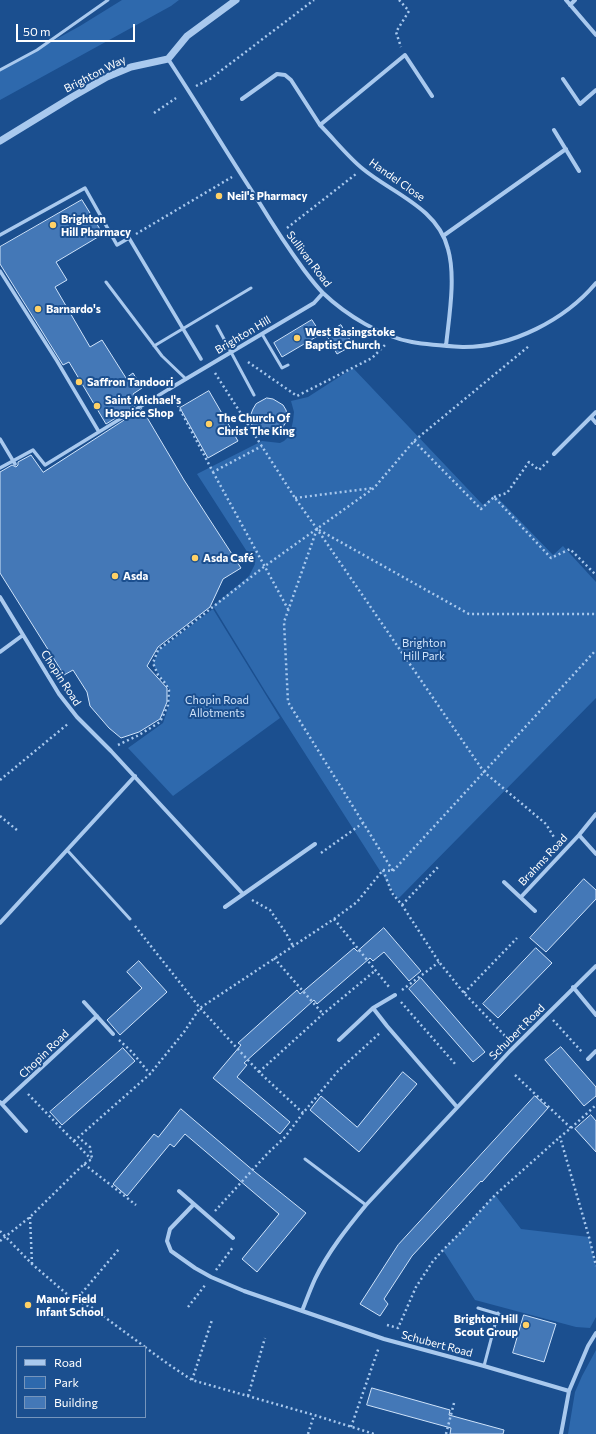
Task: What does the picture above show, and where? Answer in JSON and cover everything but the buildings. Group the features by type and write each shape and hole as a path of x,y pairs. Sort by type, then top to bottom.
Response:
{"street":[{"path":"168,59 187,36 236,0"},
{"path":"566,0 596,35"},
{"path":"570,5 576,0"},
{"path":"320,125 405,55 432,96"},
{"name":"Brighton Way","path":"0,141 108,77 131,66 168,59"},
{"name":"Sullivan Road","path":"168,59 298,262 323,293 346,312 362,322 388,335 411,342 446,346 475,347 504,342 524,334 561,315 578,303 596,284"},
{"name":"Handel Close","path":"242,99 277,74 285,75 291,80 320,125 362,169 422,209 432,220 443,236 448,249 452,284 446,346"},
{"path":"564,79 580,104 596,90"},
{"path":"554,130 579,171"},
{"path":"443,236 566,150"},
{"path":"0,235 85,188 117,245 129,238 201,359"},
{"path":"0,271 57,361 99,432"},
{"name":"Brighton Hill","path":"169,389 314,303 323,293"},
{"path":"0,468 14,462 33,450 45,465 169,389"},
{"path":"554,454 596,412"},
{"path":"591,417 596,423"},
{"path":"0,439 14,462"},
{"name":"Chopin Road","path":"0,597 59,694 77,717 135,776 243,894"},
{"path":"0,652 23,635"},
{"path":"0,923 135,776"},
{"name":"Brahms Road","path":"521,898 596,814"},
{"name":"Brahms Road","path":"578,835 596,854"},
{"path":"225,907 315,844"},
{"name":"Brahms Road","path":"504,882 535,911"},
{"name":"Schubert Road","path":"302,1311 315,1280 327,1258 346,1229 366,1205 457,1107 596,966"},
{"path":"573,988 596,1015"},
{"path":"339,1040 373,1008 395,996"},
{"path":"84,1002 113,1034"},
{"path":"373,1008 457,1107"},
{"name":"Chopin Road","path":"26,1131 1,1103 22,1088 97,1016"},
{"path":"588,1059 596,1052"},
{"path":"179,1191 233,1238"},
{"name":"Schubert Road","path":"194,1204 170,1229 167,1241 171,1251 211,1277 244,1291 384,1339 569,1391"},
{"path":"561,1434 569,1391 585,1352 596,1333"}],"lane":[{"path":"0,70 37,50 108,0"},
{"path":"106,282 162,356 186,379"},
{"path":"154,346 251,288"},
{"path":"217,326 254,395"},
{"path":"262,334 282,368 288,366"},
{"path":"67,850 130,919"},
{"path":"305,1159 366,1205"},
{"path":"478,1308 515,1319"},
{"path":"484,1366 498,1313"}],"path":[{"path":"199,84 210,78 314,0"},
{"path":"399,0 408,11 396,32 405,55"},
{"path":"154,113 176,98"},
{"path":"287,228 362,169"},
{"path":"129,238 234,176"},
{"path":"244,360 297,396 372,358 385,344"},
{"path":"118,745 139,735 160,722 168,705 169,690 158,675 153,663 158,650 265,566 374,488 414,441 529,346"},
{"path":"215,373 295,498 484,772 546,824 555,839"},
{"path":"169,389 289,610"},
{"path":"414,441 481,509 494,497 507,493 529,462 538,470 554,454"},
{"path":"213,472 262,446"},
{"path":"295,498 374,488"},
{"path":"494,497 551,558 570,548 596,575"},
{"path":"317,529 284,622 288,702 393,871"},
{"path":"317,529 469,614 596,614"},
{"path":"393,871 596,650"},
{"path":"0,780 69,723"},
{"path":"0,816 18,830"},
{"path":"315,844 320,854 363,824"},
{"path":"402,905 439,866"},
{"path":"382,870 393,871"},
{"path":"382,870 392,893 402,905 438,962 464,993 510,1041"},
{"path":"74,1141 150,1074 184,1032 200,1008 334,919 357,902 382,870"},
{"path":"243,894 270,910 293,946"},
{"path":"130,919 200,1008 259,1072 303,1113"},
{"path":"334,919 376,970 395,996 456,1065"},
{"path":"464,993 517,938"},
{"path":"274,958 324,1014"},
{"path":"395,996 438,962"},
{"path":"259,1072 376,970"},
{"path":"548,1014 588,1059"},
{"path":"209,1217 268,1152 285,1137 338,1071 387,1026"},
{"path":"113,1034 132,1052 150,1074"},
{"path":"516,1075 571,1128"},
{"path":"22,1088 92,1159"},
{"path":"387,1325 398,1328 416,1287 442,1250 495,1195 596,1105"},
{"path":"560,1137 596,1266"},
{"path":"78,1138 90,1148 92,1159"},
{"path":"0,1242 30,1217 84,1164 92,1159"},
{"path":"84,1164 136,1205"},
{"path":"30,1217 32,1264"},
{"path":"0,1231 32,1264 75,1301 91,1307 144,1346"},
{"path":"75,1301 119,1249"},
{"path":"192,1380 212,1320"},
{"path":"248,1396 265,1338"},
{"path":"351,1427 379,1347"},
{"path":"146,1348 192,1380 374,1434"},
{"path":"446,1434 454,1403"},
{"path":"308,1434 314,1415"}],"green space":[{"path":"122,0 179,0 171,6 0,100 0,70 80,26"},
{"name":"Brighton Hill Park","path":"353,368 483,505 495,495 553,555 563,546 596,582 596,698 398,899 265,691 213,606 249,576 255,564 197,474 262,441 280,443 284,441 290,435 293,421 294,412 291,401 308,397"},
{"name":"Chopin Road Allotments","path":"213,609 280,718 173,796 128,748 163,723 169,705 170,690 153,664 159,650"},
{"path":"495,1195 521,1229 589,1237 596,1266 596,1317 590,1328 576,1327 475,1300 443,1250"},
{"path":"596,1350 596,1434 568,1434 575,1392"}],"place":[{"name":"Neil's Pharmacy","path":"219,196"},
{"name":"Brighton Hill Pharmacy","path":"53,225"},
{"name":"Barnardo's","path":"38,309"},
{"name":"West Basingstoke Baptist Church","path":"297,338"},
{"name":"Saffron Tandoori","path":"79,382"},
{"name":"Saint Michael's Hospice Shop","path":"97,406"},
{"name":"The Church Of Christ The King","path":"209,424"},
{"name":"Asda Café","path":"195,558"},
{"name":"Asda","path":"115,576"},
{"name":"Manor Field Infant School","path":"28,1305"},
{"name":"Brighton Hill Scout Group","path":"526,1325"}]}
